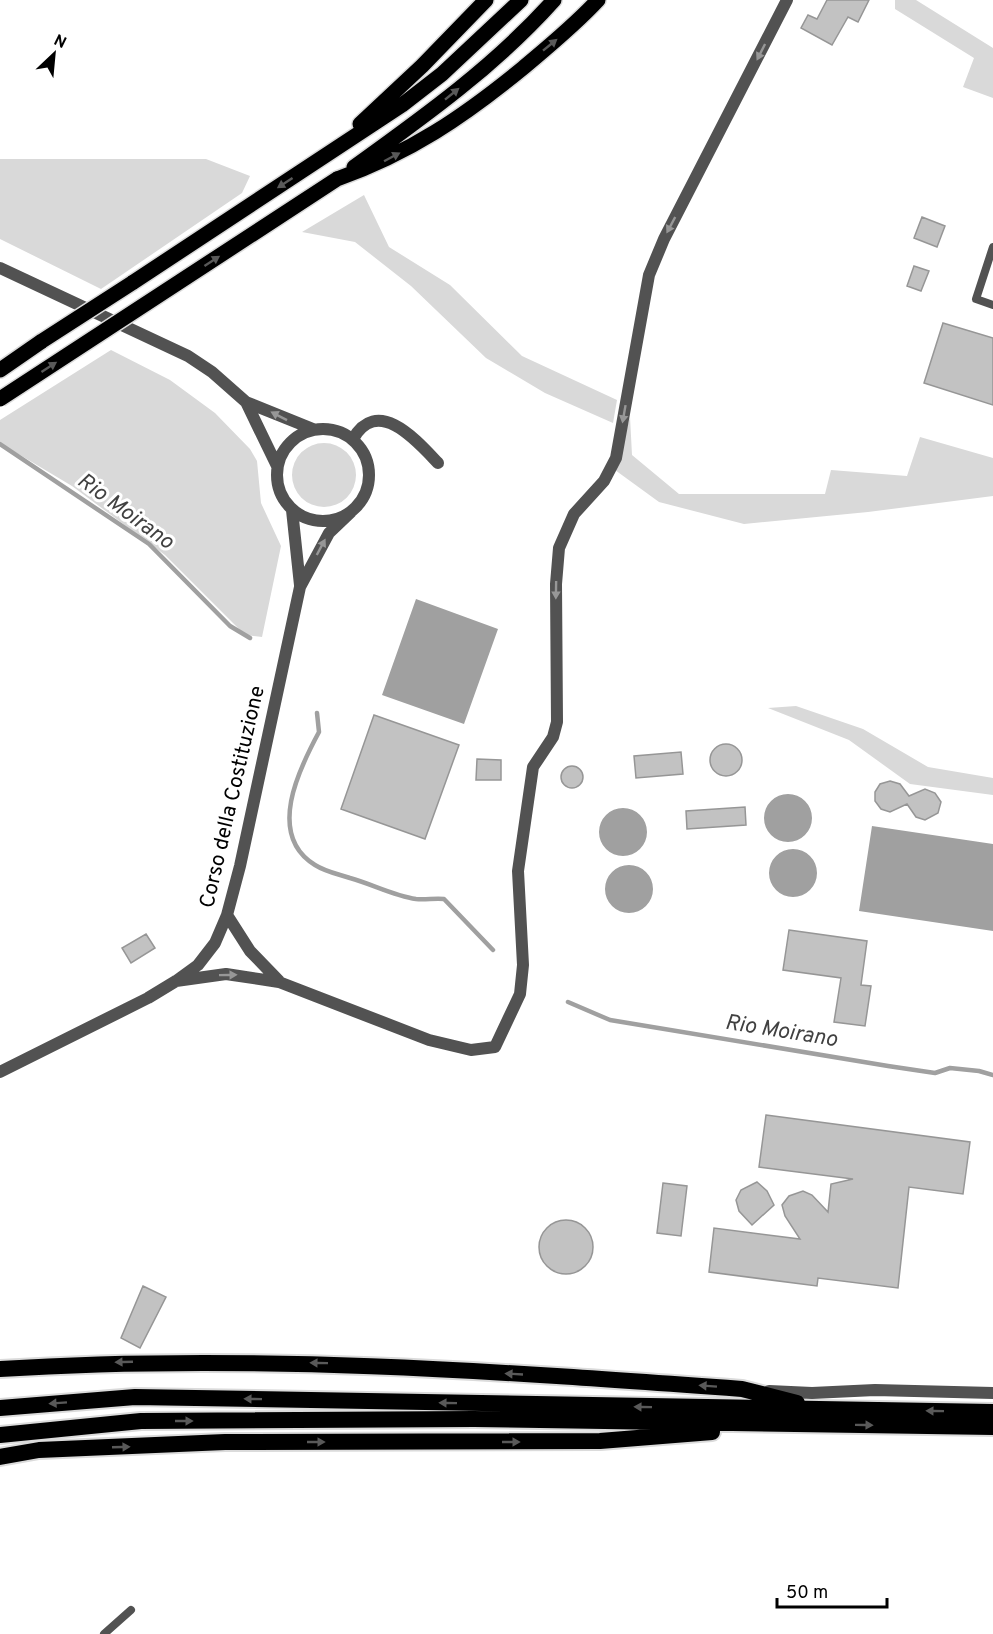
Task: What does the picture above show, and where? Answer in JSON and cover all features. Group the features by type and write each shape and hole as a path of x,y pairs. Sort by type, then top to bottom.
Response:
{"highway":[{"path":"0,1369 159,1361 333,1364 742,1389 827,1410"},
{"path":"0,1408 135,1397 993,1412"},
{"path":"0,1435 141,1421 474,1419 993,1427"},
{"path":"0,1457 39,1450 225,1443 600,1441 806,1424"}],"main road":[{"path":"334,151 486,0"},
{"path":"0,370 334,151 442,74 521,0"},
{"path":"0,399 337,179 465,85 505,50 554,0"},
{"path":"337,179 381,163 456,120 563,35 598,0"}],"street":[{"path":"176,981 226,974 279,982 429,1040 471,1050 495,1047 520,994 523,965 518,871 533,767 553,737 557,722 556,584 559,548 574,514 604,481 616,458 649,275 664,239 787,0"},
{"path":"0,268 188,356 212,372 246,402 313,429"},
{"path":"246,402 277,466 277,482 282,497 292,510 306,518 321,521 336,520 350,513"},
{"path":"354,439 359,430 369,424 390,423 413,436 438,463"},
{"path":"277,466 289,442 313,429 327,428 341,431 354,439 369,462 368,491 361,503 329,533 300,587"},
{"path":"292,510 300,587"},
{"name":"Corso della Costituzione","path":"0,1072 148,998 176,981 207,955 227,915 300,587"},
{"path":"227,915 250,951 279,982"},
{"path":"742,1389 812,1393 875,1390 993,1393"}],"lane":[{"path":"993,247 976,299 993,304"},
{"path":"104,1634 131,1610"}],"shaded area":[{"path":"895,0 916,0 993,48 993,98 963,87 974,58 895,9"},
{"path":"0,159 206,159 250,176 242,193 101,289 0,239"},
{"path":"364,195 389,247 450,285 522,356 617,400 613,423 545,393 486,358 411,286 355,242 302,232"},
{"path":"111,350 170,380 215,413 250,449 257,461 261,503 281,546 262,637 245,635 165,555 72,486 0,443 0,420"},
{"path":"630,417 632,455 679,494 825,494 831,470 907,476 920,437 993,458 993,496 868,512 744,524 659,502 615,470"},
{"path":"324,443 342,449 350,457 356,475 350,493 342,501 324,507 306,501 298,493 292,475 298,457 306,449"},
{"path":"416,599 498,629 464,724 382,695"},
{"path":"796,706 863,729 928,767 993,778 993,795 910,784 849,740 768,708"},
{"path":"783,794 793,794 805,801 812,813 812,823 805,835 793,842 783,842 768,831 764,823 764,813 775,798"},
{"path":"618,808 628,808 640,815 647,827 647,837 640,849 628,856 618,856 603,845 599,837 599,827 610,812"},
{"path":"872,826 993,844 993,931 859,911"},
{"path":"788,849 798,849 810,856 817,868 817,878 810,890 798,897 788,897 773,886 769,878 769,868 780,853"},
{"path":"624,865 634,865 646,872 653,884 653,894 646,906 634,913 624,913 609,902 605,894 605,884 616,869"}],"building":[{"path":"827,0 869,0 858,22 848,17 832,45 801,28 808,15 817,19"},
{"path":"922,217 945,226 937,247 914,238"},
{"path":"914,266 929,271 921,291 907,286"},
{"path":"943,323 993,338 993,405 924,383"},
{"path":"374,715 459,745 425,839 341,809"},
{"path":"726,744 737,749 742,760 737,771 726,776 715,771 710,760 715,749"},
{"path":"681,752 683,774 636,778 634,756"},
{"path":"477,759 501,760 501,780 476,780"},
{"path":"572,766 580,769 583,777 580,785 572,788 564,785 561,777 564,769"},
{"path":"890,781 900,784 909,796 925,789 935,793 941,802 938,813 925,820 916,817 907,804 890,812 881,809 875,801 875,792 880,784"},
{"path":"745,807 746,825 687,829 686,811"},
{"path":"789,930 867,941 861,985 871,986 865,1026 834,1022 841,978 783,970"},
{"path":"146,934 155,948 131,963 122,948"},
{"path":"766,1115 970,1142 963,1194 909,1187 898,1288 818,1278 817,1286 709,1272 714,1228 800,1239 785,1216 782,1205 789,1196 803,1191 812,1195 828,1212 831,1184 853,1179 759,1167"},
{"path":"757,1182 767,1191 774,1205 752,1225 739,1211 736,1200 741,1190"},
{"path":"663,1183 687,1186 681,1236 657,1233"},
{"path":"566,1220 576,1222 585,1228 591,1237 593,1247 591,1257 585,1266 576,1272 566,1274 556,1272 547,1266 541,1257 539,1247 541,1237 547,1228 556,1222"},
{"path":"143,1286 166,1297 140,1348 121,1338"}],"waterway":[{"name":"Rio Moirano","path":"0,444 149,544 230,626 250,638"},
{"name":"Rio Moirano","path":"317,713 319,732 303,764 291,801 289,819 292,837 300,852 323,869 391,893 416,899 444,899 493,950"},
{"name":"Rio Moirano","path":"568,1002 610,1020 935,1073 950,1068 993,1075"}]}
